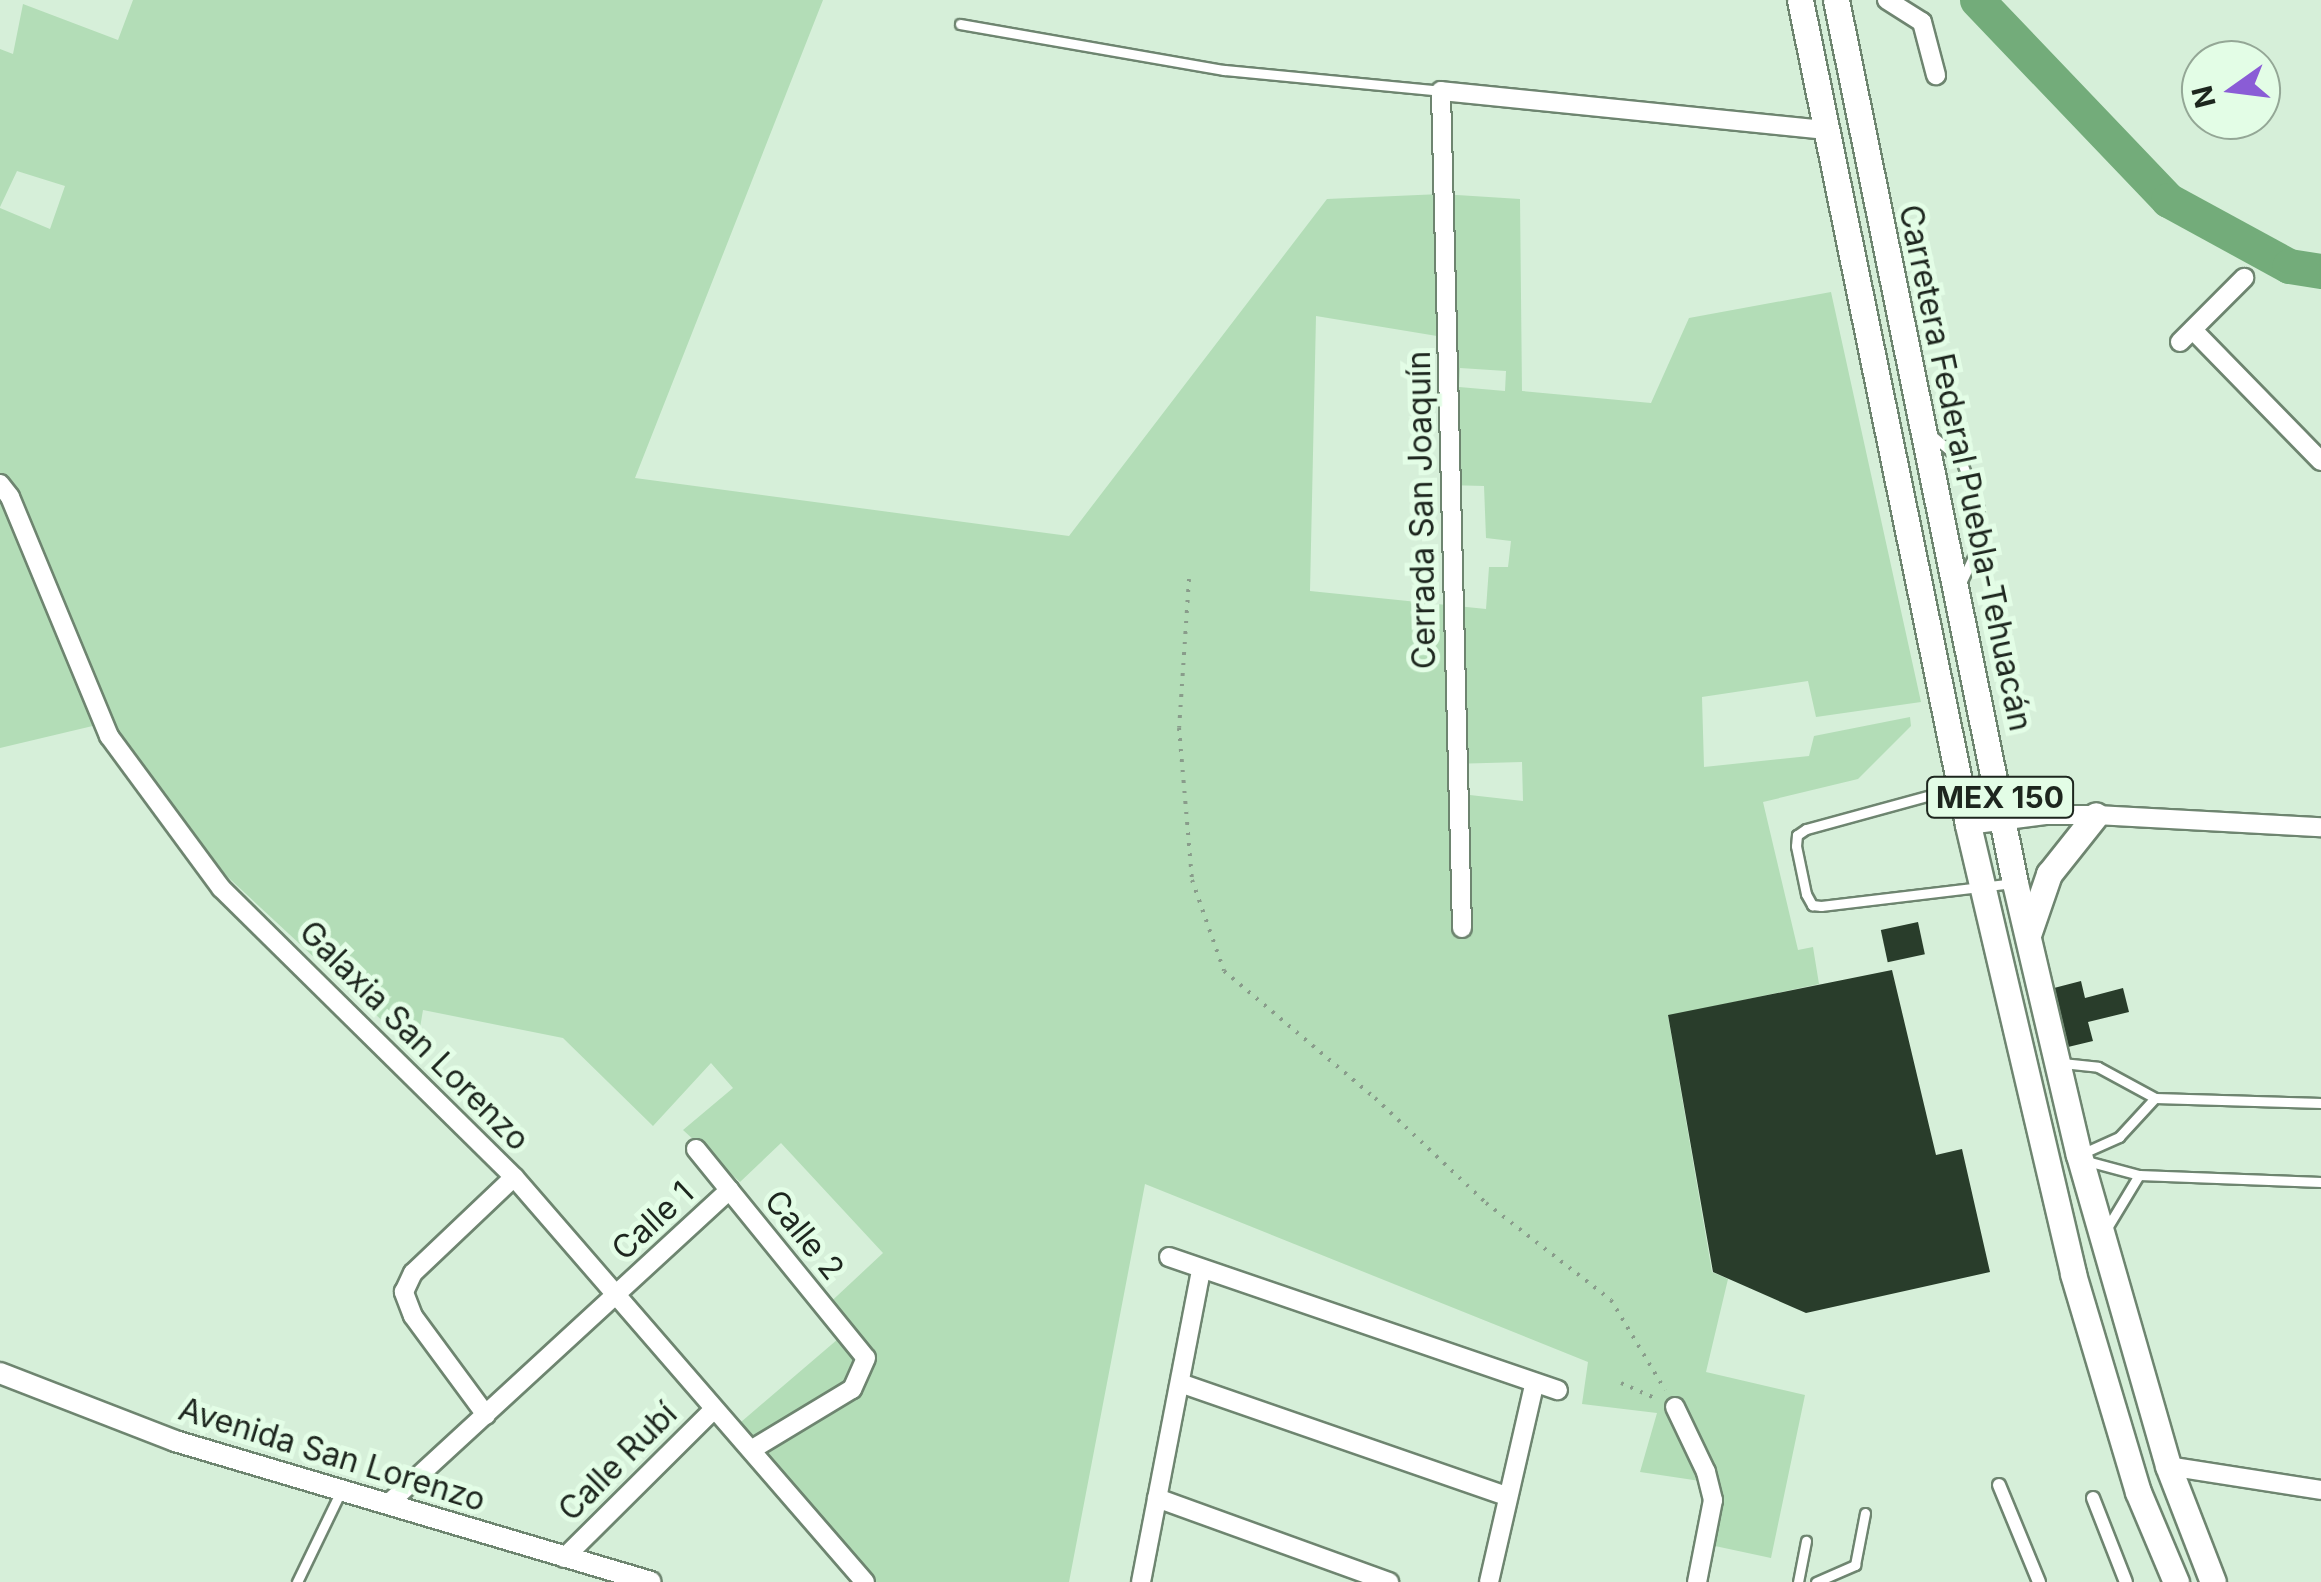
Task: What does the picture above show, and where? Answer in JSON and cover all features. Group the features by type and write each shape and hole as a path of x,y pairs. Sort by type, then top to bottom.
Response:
{"main road":[{"name":"MEX 150","path":"1800,0 1968,826 2073,1274 2138,1492 2176,1582"},
{"name":"Carretera Federal Puebla-Tehuacán","path":"1836,0 2015,883 2079,1157 2168,1466 2213,1582"},
{"path":"2028,935 2049,874 2096,815"}],"street":[{"path":"1887,0 1922,22 1936,75"},
{"path":"1442,90 1824,130"},
{"name":"Cerrada San Joaquín","path":"1442,90 1462,928"},
{"path":"2244,278 2186,336 2318,450"},
{"name":"Galaxia San Lorenzo","path":"0,484 10,498 109,736 220,888 514,1178 866,1582"},
{"path":"1968,826 2004,819 2096,815 2321,827"},
{"name":"Calle 2","path":"696,1149 866,1358 852,1390 751,1450"},
{"path":"486,1415 414,1316 404,1292 413,1273 514,1178"},
{"name":"Calle 1","path":"388,1504 730,1190"},
{"path":"1169,1256 1534,1385 1558,1390"},
{"path":"1140,1582 1201,1270"},
{"name":"Avenida San Lorenzo","path":"0,1373 175,1441 651,1582"},
{"path":"1180,1383 1506,1496"},
{"path":"1489,1582 1534,1385"},
{"path":"1675,1407 1706,1472 1713,1500 1696,1582"},
{"name":"Calle Rubí","path":"564,1558 714,1408"},
{"path":"2168,1466 2321,1490"},
{"path":"1999,1485 2039,1582"},
{"path":"1156,1498 1389,1582"},
{"path":"2093,1498 2126,1582"}],"lane":[{"path":"960,24 1224,70 1442,90"},
{"path":"1922,429 1961,460 1979,510 1975,553 1956,592"},
{"path":"1996,777 1960,784 1797,835 1806,894 1812,904 1821,906 2015,883"},
{"path":"2057,1063 2098,1068 2155,1098 2321,1103"},
{"path":"2079,1157 2119,1137 2155,1098"},
{"path":"2079,1157 2139,1175 2321,1182"},
{"path":"2100,1239 2139,1175"},
{"path":"297,1582 342,1490"},
{"path":"1816,1582 1855,1565 1864,1513"},
{"path":"1798,1582 1806,1541"}],"path":[{"path":"1189,579 1179,728 1190,861 1192,880 1224,971 1374,1098 1486,1204 1611,1300 1675,1407"},
{"path":"1621,1384 1675,1407"}],"green space":[{"path":"133,0 823,0 635,478 1069,536 1327,199 1441,194 1520,199 1522,391 1651,403 1689,318 1831,292 1921,702 1816,717 1808,681 1702,697 1704,767 1809,756 1814,736 1910,717 1911,726 1858,779 1763,802 1798,950 1813,947 1819,984 1668,1016 1712,1272 1728,1279 1706,1372 1805,1395 1771,1558 1701,1543 1707,1482 1640,1472 1657,1413 1582,1404 1588,1362 1145,1184 1069,1582 871,1582 734,1428 838,1339 822,1310 883,1253 781,1143 740,1182 683,1130 733,1088 711,1063 653,1126 563,1038 423,1010 416,1052 176,829 107,723 0,485 0,208 50,229 65,186 17,171 0,207 0,49 13,54 23,4 118,40","holes":["1316,316 1443,337 1446,485 1484,486 1486,538 1511,541 1508,567 1489,567 1486,609 1310,591","1460,368 1506,371 1505,391 1459,387","1522,762 1523,801 1452,793 1451,764"]},
{"path":"0,498 101,724 0,748"}],"building":[{"path":"1918,922 1925,954 1888,962 1881,930"},
{"path":"1892,970 1936,1155 1962,1149 1990,1272 1806,1313 1713,1272 1668,1015"},
{"path":"2081,981 2085,998 2123,988 2129,1012 2088,1022 2093,1041 2068,1047 2054,988"}],"waterway":[{"path":"1977,0 2168,200 2289,266 2321,271"}]}
